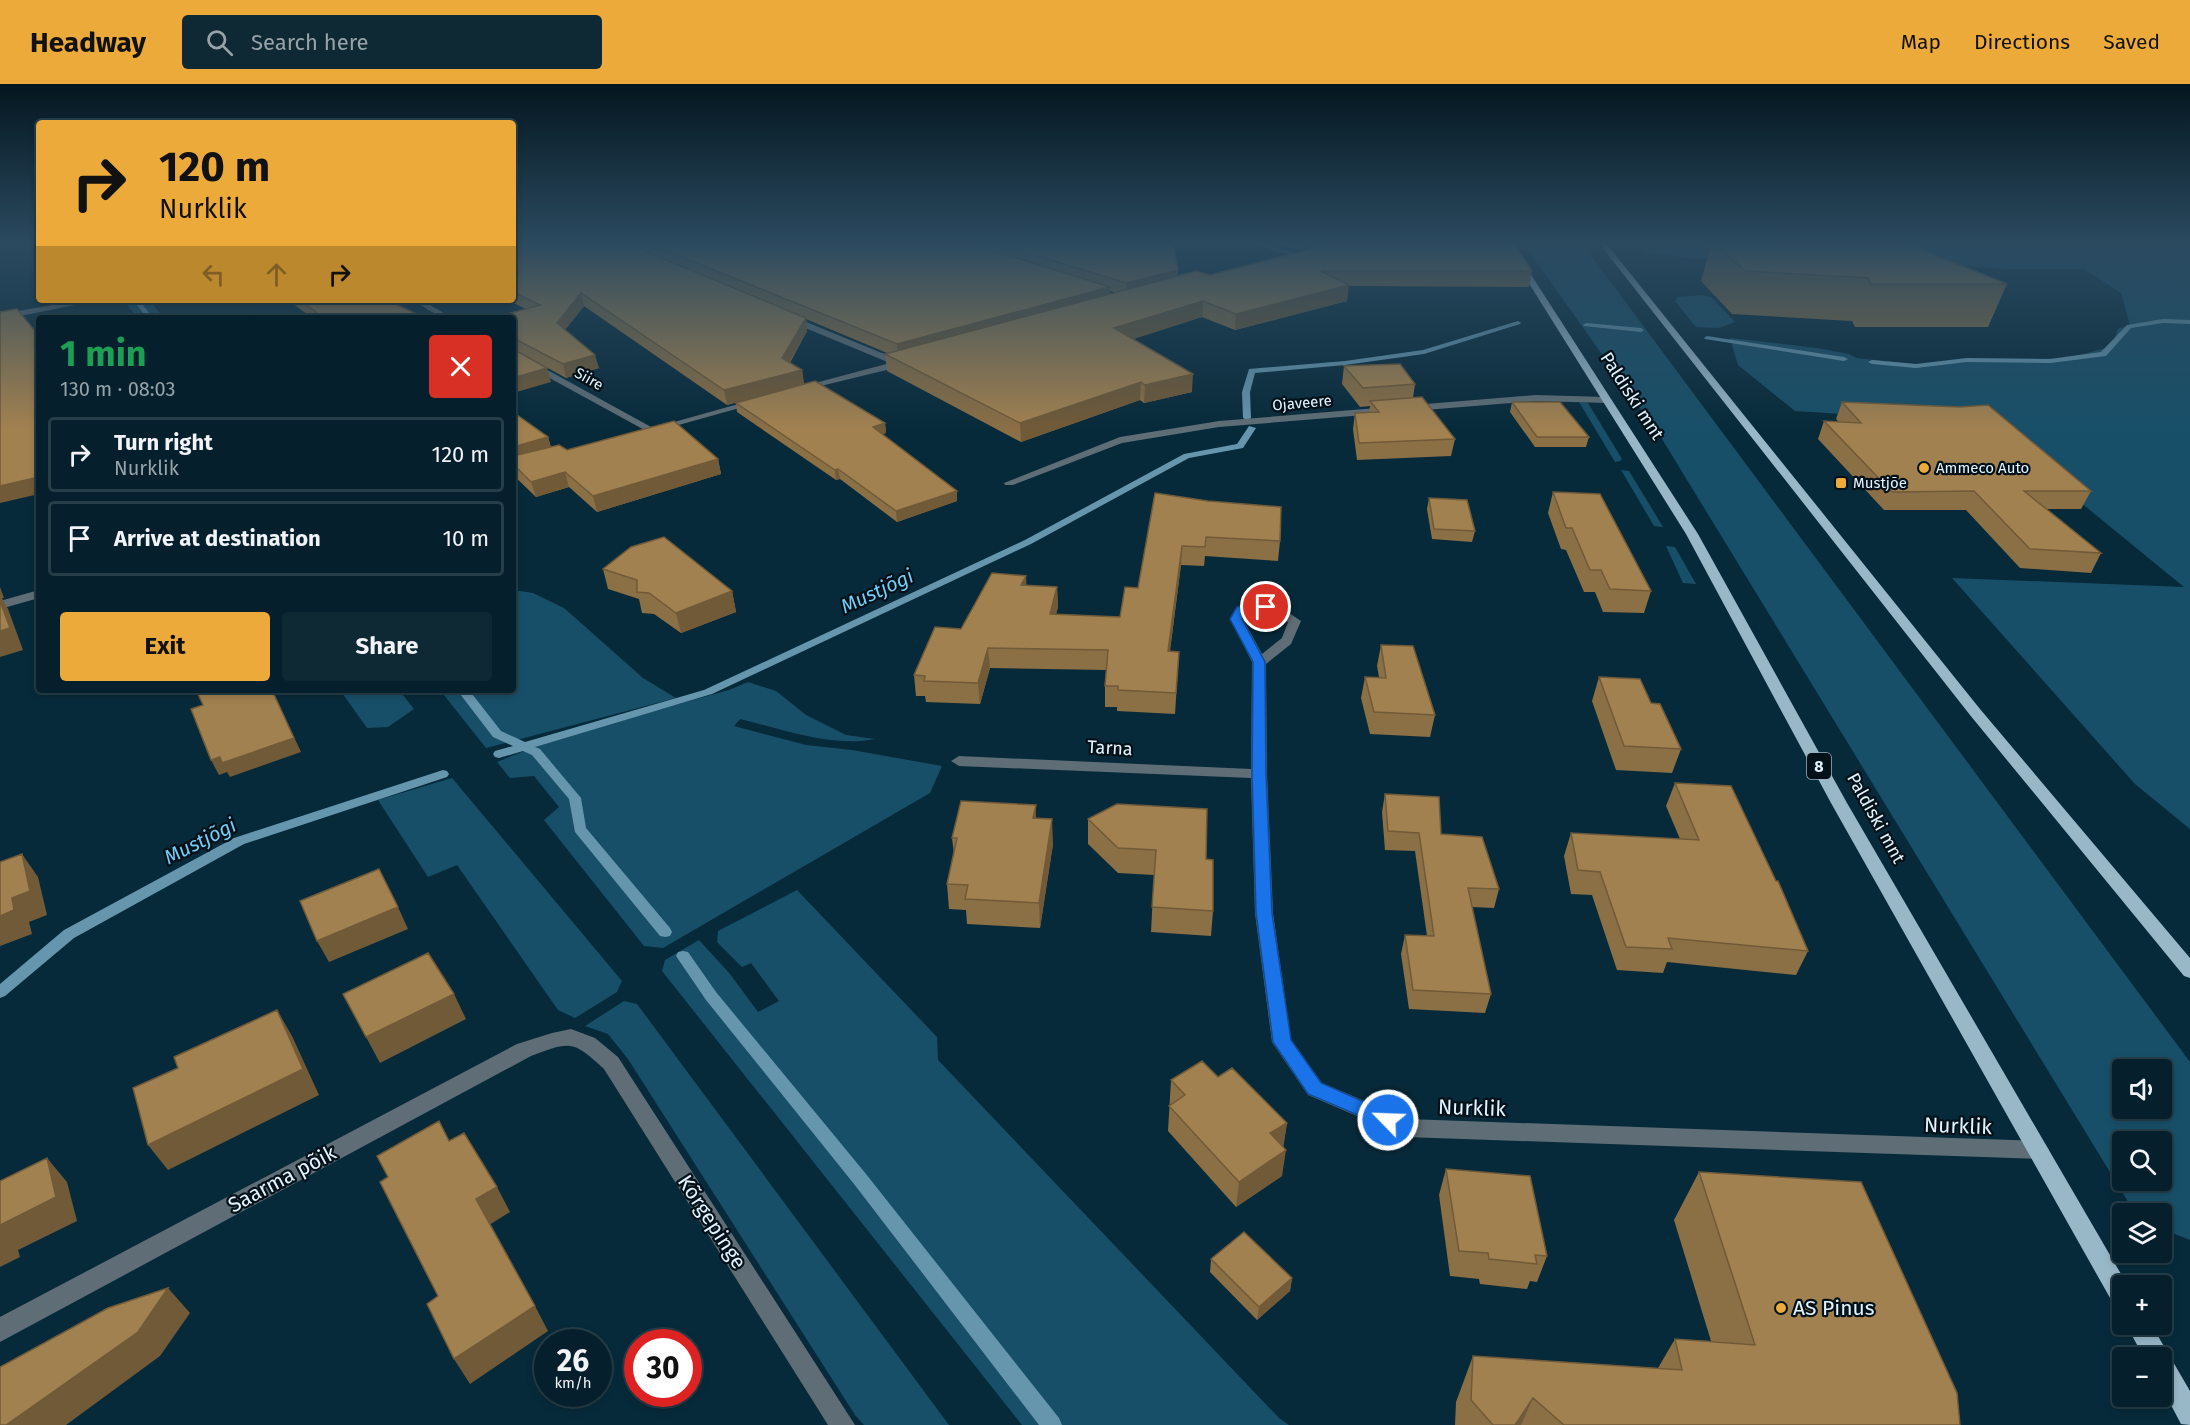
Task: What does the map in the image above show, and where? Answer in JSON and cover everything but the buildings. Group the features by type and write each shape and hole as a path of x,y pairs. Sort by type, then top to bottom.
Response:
{"main road":[{"name":"Paldiski mnt","path":"1546,305 1692,534 1839,803 2112,1280"},
{"path":"1650,305 1975,712 2190,971"},
{"path":"2172,1383 2190,1415"}],"street":[{"path":"0,317 70,305"},
{"path":"424,305 443,315"},
{"path":"780,314 900,363"},
{"name":"Siire","path":"516,356 650,430"},
{"path":"798,391 911,360"},
{"name":"Ojaveere","path":"1009,483 1120,440 1219,424 1536,399 1607,400"},
{"path":"639,433 764,400"},
{"path":"0,605 36,595"},
{"name":"Nurklik","path":"1259,662 1259,774 1264,913 1282,1042 1315,1089 1406,1128 2038,1150"},
{"name":"Tarna","path":"959,761 1259,774"},
{"name":"Saarma põik","path":"0,1330 524,1050 568,1035"},
{"name":"Kõrgepinge","path":"568,1035 591,1044 611,1064 842,1425"}],"shaded area":[{"path":"127,305 155,305 161,315 136,315"},
{"path":"1567,305 1628,305 2190,1062 2190,1240 2172,1233 2172,1203 2129,1203 2122,1191 2172,1191 2172,1131 2112,1131 2112,1175 1662,439"},
{"path":"1678,305 1718,305 1735,322 1719,328 1696,327"},
{"path":"2124,305 2190,305 2190,829 2135,784 1952,578 2184,587 2009,444 1954,421 1795,411 1738,365 1730,338 1817,348 1849,354 1856,358 1915,364 2068,358 2106,348 2114,340 2118,329 2130,325"},
{"path":"1579,402 1588,403 1622,459 1620,461 1615,462"},
{"path":"1621,470 1629,471 1663,527 1654,526"},
{"path":"1666,546 1675,547 1696,584 1683,583"},
{"path":"516,590 533,593 564,608 643,678 676,698 486,748 442,693 516,693"},
{"path":"748,682 776,691 806,715 846,735 875,739 841,741 824,739 740,719 734,726 806,745 852,750 942,766 930,793 663,948 644,946 544,820 559,807 534,776 510,778 497,762 557,738 729,690"},
{"path":"342,693 401,693 414,709 388,727 367,728"},
{"path":"452,778 622,981 617,992 575,1018 558,1010 457,865 428,877 378,800"},
{"path":"797,890 937,1037 938,1060 1279,1418 1289,1425 1022,1425 662,971 665,960 699,940 730,974 758,1012 779,1001 751,963 742,967 717,942 718,931"},
{"path":"624,1001 637,1004 949,1425 864,1425 855,1415 628,1059 608,1034 585,1026"}],"waterway":[{"path":"140,305 148,315"},
{"name":"Mustjõgi","path":"1872,362 1916,366 1967,360 2050,361 2103,354 2129,326 2163,321 2190,322"},
{"name":"Mustjõgi","path":"1247,418 1246,392 1252,371 1345,363 1424,352 1518,323"},
{"name":"Mustjõgi","path":"1586,325 1641,330"},
{"name":"Mustjõgi","path":"1707,338 1844,359"},
{"name":"Mustjõgi","path":"524,747 708,692 1028,542 1187,456 1240,446 1252,428"},
{"path":"465,693 497,734 524,747"},
{"name":"Mustjõgi","path":"499,754 524,747"},
{"path":"524,747 536,752 575,798 580,829 665,932"},
{"name":"Mustjõgi","path":"0,992 69,934 239,841 443,774"},
{"path":"683,956 711,996 860,1179 1052,1425"}],"place":[{"name":"Ammeco Auto","path":"1924,468"},
{"name":"Mustjõe","path":"1841,483"},
{"name":"AS Pinus","path":"1781,1308"}],"route":[{"path":"1266,607 1253,605 1241,610 1236,619 1259,662 1259,774 1264,913 1282,1042 1315,1089 1388,1120"}]}
